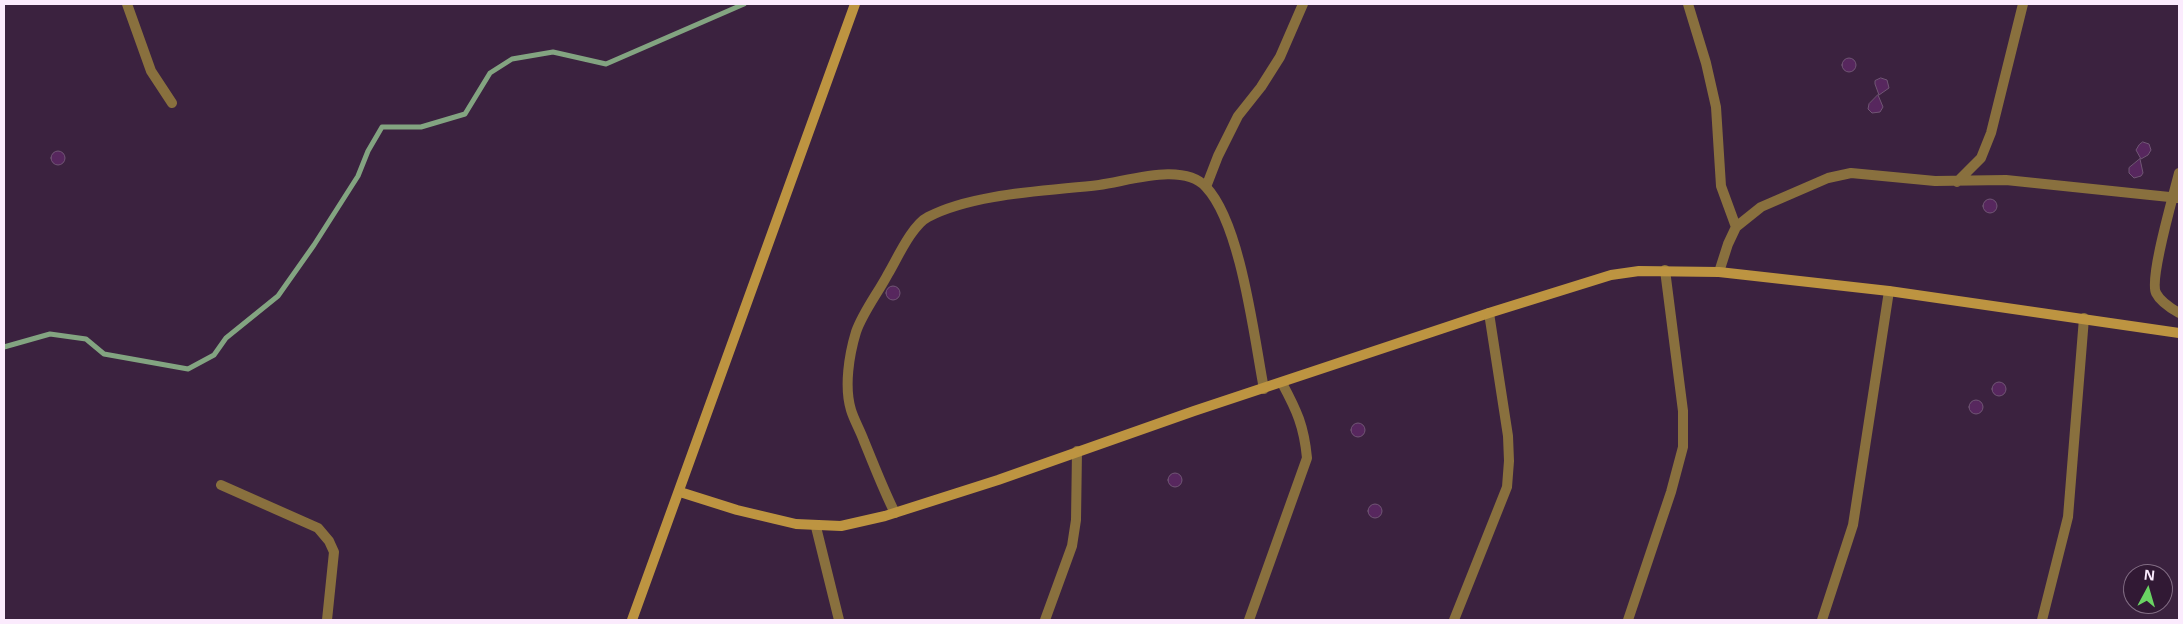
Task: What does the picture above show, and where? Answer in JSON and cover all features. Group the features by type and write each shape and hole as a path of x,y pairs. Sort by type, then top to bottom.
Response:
{"street":[{"path":"127,4 152,71 172,103"},
{"path":"632,620 680,492 855,4"},
{"path":"1206,187 1218,156 1238,116 1261,87 1280,57 1302,4"},
{"path":"1688,4 1706,63 1716,107 1721,186 1736,227"},
{"path":"1957,182 1981,158 1991,134 2023,4"},
{"path":"895,513 880,482 851,409 848,382 851,350 857,330 905,245 926,218 958,206 1018,194 1173,173 1194,178 1206,187 1219,205 1230,229 1244,282 1264,389"},
{"path":"2179,173 2176,198 2154,284 2156,294 2179,313"},
{"path":"1719,272 1736,227 1761,208 1828,178 1844,175 1957,182 2006,180 2176,198"},
{"path":"680,492 736,510 796,524 816,527 842,526 895,513 998,480 1077,451 1489,313 1611,275 1665,270 1719,272 1889,291 2179,333"},
{"path":"1628,620 1671,492 1683,447 1683,411 1665,270"},
{"path":"1822,620 1853,524 1889,291"},
{"path":"1454,620 1507,487 1508,436 1489,313"},
{"path":"2042,620 2050,595 2068,517 2084,318"},
{"path":"1249,620 1306,458 1305,437 1298,412 1282,383"},
{"path":"1045,620 1072,546 1076,520 1077,451"},
{"path":"221,485 318,528 329,541 334,552 326,620"},
{"path":"816,527 839,620"}],"building":[{"path":"1846,58 1852,58 1856,65 1852,72 1846,72 1842,68 1842,62"},
{"path":"1881,78 1887,80 1889,88 1879,95 1875,81"},
{"path":"1878,95 1883,107 1880,112 1872,113 1868,109 1869,104"},
{"path":"2143,142 2149,144 2151,150 2148,155 2141,159 2136,150"},
{"path":"55,151 61,151 65,158 61,165 55,165 51,161 51,155"},
{"path":"2140,159 2143,173 2141,176 2134,178 2129,173 2129,168"},
{"path":"1987,199 1993,199 1997,206 1993,213 1987,213 1983,209 1983,203"},
{"path":"890,286 896,286 900,293 896,300 890,300 886,296 886,290"},
{"path":"1996,382 2002,382 2006,389 2002,396 1996,396 1992,392 1992,386"},
{"path":"1973,400 1979,400 1983,407 1979,414 1973,414 1969,410 1969,404"},
{"path":"1355,423 1361,423 1365,430 1361,437 1355,437 1351,433 1351,427"},
{"path":"1172,473 1178,473 1182,480 1178,487 1172,487 1168,483 1168,477"},
{"path":"1372,504 1378,504 1382,511 1378,518 1372,518 1368,514 1368,508"}],"waterway":[{"path":"4,347 50,334 86,339 104,354 188,369 214,355 226,338 278,296 314,245 358,176 368,151 382,127 421,127 465,114 490,73 512,59 553,52 606,64 744,4"}]}
